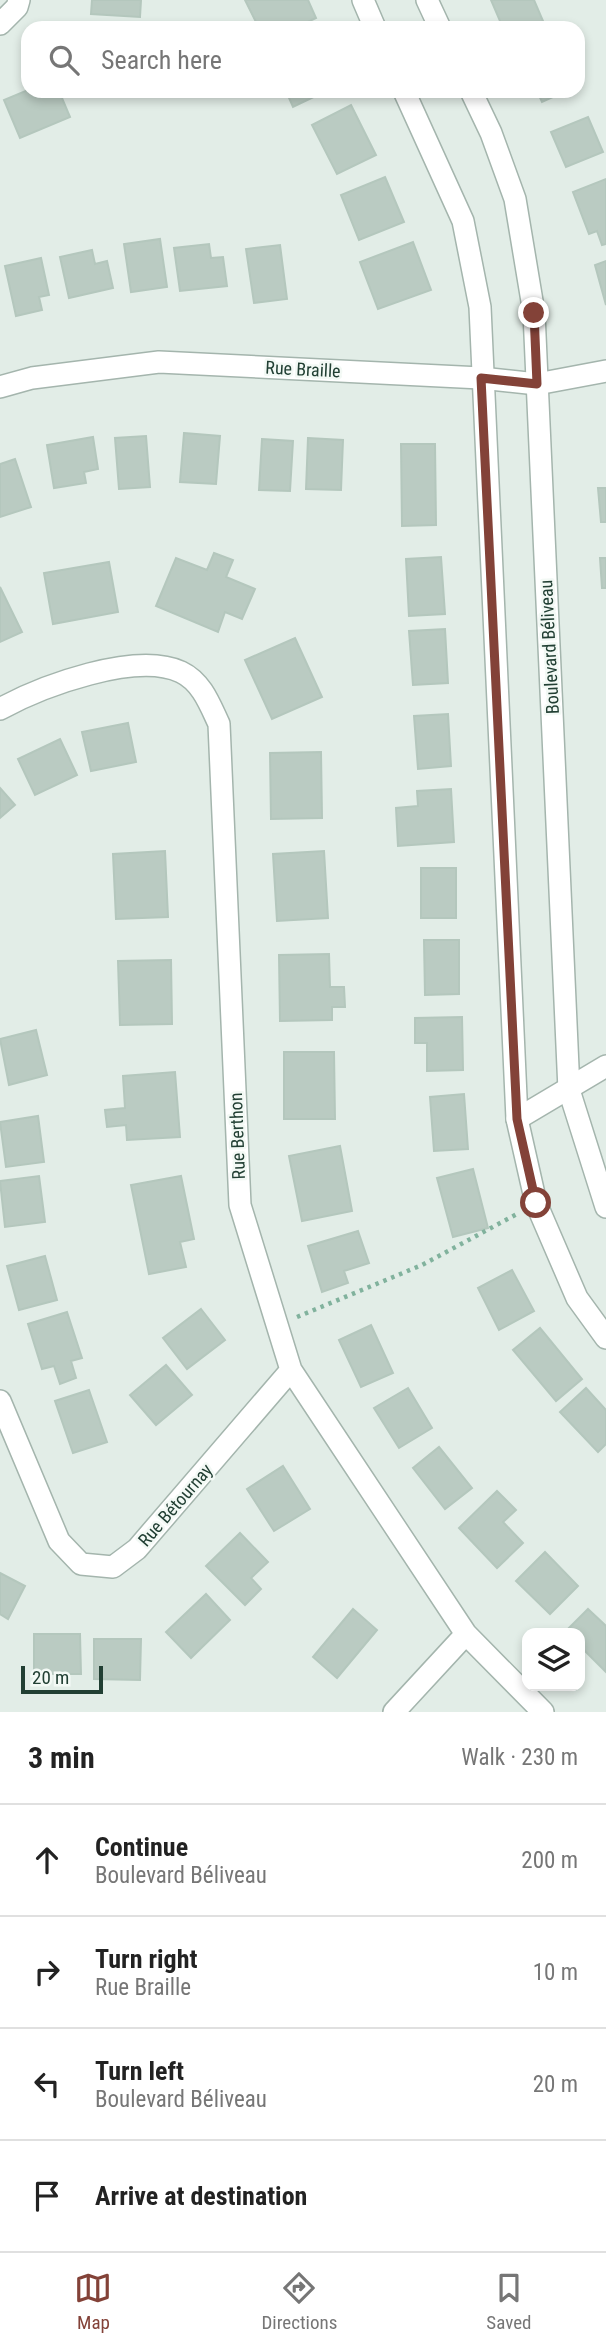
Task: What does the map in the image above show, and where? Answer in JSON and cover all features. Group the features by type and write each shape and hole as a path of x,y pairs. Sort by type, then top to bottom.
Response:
{"street":[{"path":"0,24 17,7 19,0"},
{"path":"363,0 372,21"},
{"path":"427,0 437,21"},
{"path":"407,98 463,220 480,307 481,378 517,1119 536,1203 577,1298 606,1338"},
{"name":"Boulevard Béliveau","path":"474,98 491,133 515,199 534,313 569,1090 606,1207"},
{"name":"Rue Braille","path":"0,387 32,378 159,362 481,378 537,384 606,372"},
{"name":"Rue Berthon","path":"0,709 24,696 74,677 156,665 183,673 203,691 219,724 240,1205 291,1370 466,1634 543,1712"},
{"path":"517,1119 606,1066"},
{"name":"Rue Bétournay","path":"0,1401 59,1541 81,1564 113,1567 137,1549 291,1370"},
{"path":"394,1712 466,1634"}],"path":[{"path":"277,1325 422,1265 536,1203"}],"building":[{"path":"92,0 141,0 140,17 91,14"},
{"path":"245,0 308,0 316,18 310,21 256,21"},
{"path":"491,0 534,0 543,21 500,21"},
{"path":"21,93 21,98 62,98 70,117 20,138 4,100"},
{"path":"289,98 312,98 293,107"},
{"path":"351,105 376,155 337,174 312,125"},
{"path":"588,117 603,152 566,167 551,132"},
{"path":"385,177 404,222 359,240 341,195"},
{"path":"606,179 606,244 602,245 597,231 589,234 573,192"},
{"path":"160,239 167,287 131,292 124,244"},
{"path":"413,242 431,290 378,309 360,262"},
{"path":"209,244 211,258 223,257 227,286 180,291 174,248"},
{"path":"280,245 287,299 254,303 246,249"},
{"path":"92,250 95,264 107,261 113,288 69,298 60,257"},
{"path":"41,258 49,295 39,297 42,310 16,316 5,266"},
{"path":"606,261 606,305 595,265"},
{"path":"184,433 220,436 216,484 180,482"},
{"path":"146,436 150,487 119,489 115,438"},
{"path":"93,437 98,469 84,472 86,483 54,488 47,445"},
{"path":"308,438 343,440 341,490 306,489"},
{"path":"262,439 293,441 290,491 259,490"},
{"path":"401,444 435,444 436,525 402,526"},
{"path":"15,459 31,507 0,517 0,464"},
{"path":"598,488 606,488 606,522 601,522"},
{"path":"214,553 233,560 226,577 255,589 242,619 225,612 218,632 156,606 176,558 207,570"},
{"path":"441,557 445,614 409,616 406,559"},
{"path":"600,558 606,558 606,588 602,588"},
{"path":"109,562 118,612 53,624 44,573"},
{"path":"0,587 22,632 0,642"},
{"path":"445,629 448,683 413,685 409,631"},
{"path":"295,638 322,697 272,719 245,660"},
{"path":"448,714 451,766 418,769 414,716"},
{"path":"128,723 136,762 91,771 82,732"},
{"path":"60,739 77,775 35,795 18,759"},
{"path":"321,752 322,818 271,819 270,753"},
{"path":"0,788 15,805 0,818"},
{"path":"451,789 454,842 398,846 396,808 418,806 417,791"},
{"path":"165,851 168,917 116,919 113,854"},
{"path":"324,851 328,918 277,921 273,854"},
{"path":"421,868 456,868 456,918 421,918"},
{"path":"424,940 459,940 459,994 425,995"},
{"path":"329,954 330,987 344,987 345,1007 332,1007 332,1020 280,1021 279,955"},
{"path":"171,960 172,1024 120,1025 118,961"},
{"path":"462,1017 463,1070 427,1071 427,1043 415,1043 415,1018"},
{"path":"36,1030 47,1075 9,1085 0,1039"},
{"path":"284,1052 334,1052 335,1119 284,1119"},
{"path":"175,1072 180,1137 127,1140 126,1125 107,1127 105,1110 125,1108 123,1076"},
{"path":"464,1094 468,1149 434,1151 430,1097"},
{"path":"38,1116 44,1162 6,1167 0,1122"},
{"path":"340,1146 352,1211 302,1221 289,1156"},
{"path":"473,1169 488,1228 453,1237 437,1178"},
{"path":"39,1176 45,1222 5,1227 0,1181"},
{"path":"181,1176 194,1239 180,1242 186,1267 149,1274 131,1185"},
{"path":"358,1231 369,1263 344,1271 348,1283 322,1292 308,1246"},
{"path":"45,1256 57,1300 19,1310 7,1266"},
{"path":"512,1270 534,1311 499,1330 478,1288"},
{"path":"201,1309 225,1340 187,1369 163,1338"},
{"path":"67,1312 82,1358 71,1361 76,1378 60,1384 54,1366 42,1369 28,1324"},
{"path":"371,1325 393,1373 361,1387 339,1340"},
{"path":"540,1328 582,1379 556,1401 513,1350"},
{"path":"166,1365 192,1395 156,1425 130,1395"},
{"path":"408,1388 432,1428 399,1448 374,1408"},
{"path":"586,1388 606,1410 606,1444 598,1452 560,1412"},
{"path":"89,1390 107,1442 73,1453 55,1401"},
{"path":"439,1447 472,1488 445,1509 413,1468"},
{"path":"283,1466 310,1509 274,1531 247,1489"},
{"path":"497,1491 516,1510 503,1522 523,1543 497,1568 459,1528"},
{"path":"240,1533 268,1562 251,1578 261,1589 245,1605 206,1566"},
{"path":"545,1552 578,1586 550,1614 516,1581"},
{"path":"0,1573 25,1586 8,1619 0,1614"},
{"path":"206,1594 230,1620 191,1658 166,1632"},
{"path":"353,1609 377,1630 337,1678 313,1657"},
{"path":"588,1609 606,1626 606,1672 585,1651 585,1628 569,1628"},
{"path":"34,1634 80,1634 81,1674 34,1674"},
{"path":"94,1639 141,1639 140,1680 94,1679"}],"route":[{"path":"534,313 537,384 481,378 517,1119 536,1203"}]}
